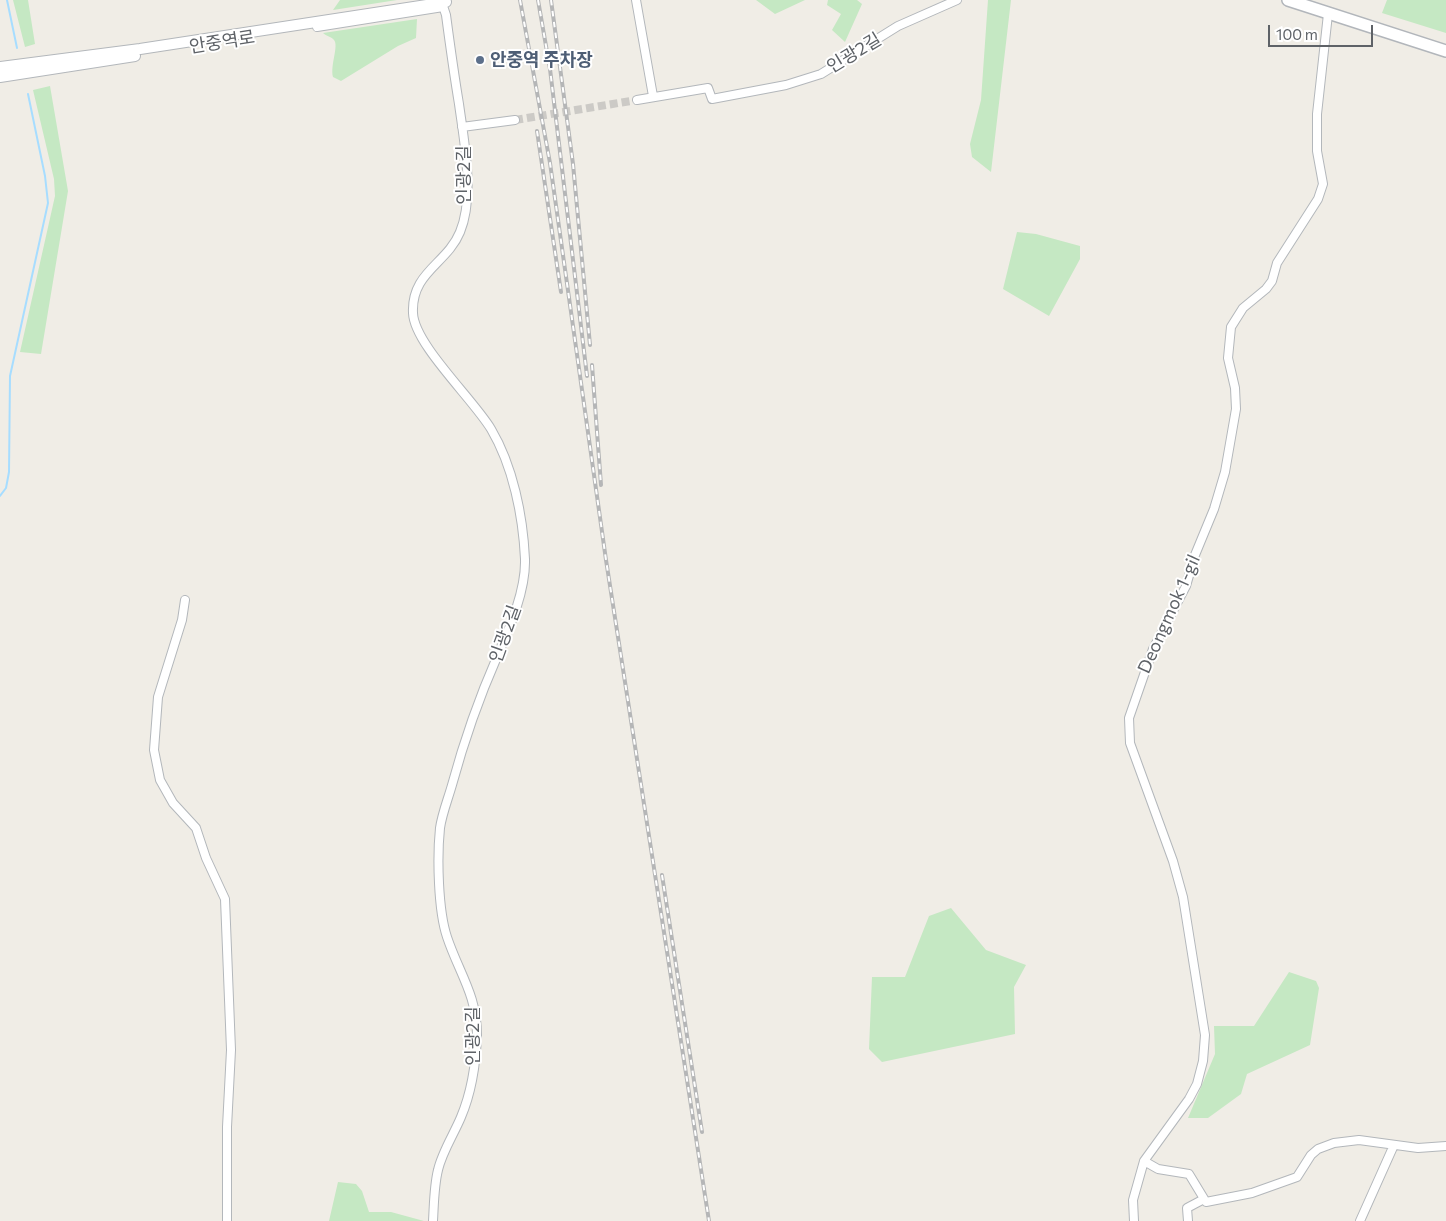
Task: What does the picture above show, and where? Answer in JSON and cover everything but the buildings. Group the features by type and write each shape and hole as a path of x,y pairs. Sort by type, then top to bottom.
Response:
{"main road":[{"path":"1288,0 1446,51"}],"street":[{"path":"636,0 653,96"},
{"name":"인광2길","path":"637,100 708,88 712,99 725,98 806,80 820,74 898,26 957,0"},
{"path":"0,67 444,2 462,127"},
{"name":"안중역로","path":"0,77 277,33 444,2"},
{"name":"Deongmok 1-gil","path":"1134,1221 1134,1200 1144,1161 1189,1100 1197,1084 1203,1061 1205,1035 1183,897 1173,861 1130,743 1129,718 1153,649 1186,586 1195,555 1214,508 1225,472 1236,409 1235,388 1228,358 1231,327 1243,308 1266,289 1272,281 1277,263 1318,199 1323,184 1317,151 1317,114 1328,14"},
{"name":"인광2길","path":"432,1221 438,1168 470,1094 477,1037 472,994 449,942 441,912 441,826 466,736 498,655 509,633 523,583 525,563 517,501 505,462 492,431 473,403 443,369 414,324 412,309 418,283 444,255 460,232 468,188 466,147 462,127 515,120"},
{"path":"185,600 182,620 158,697 154,750 160,780 173,803 196,828 206,858 225,899 231,1050 227,1128 227,1221"},
{"path":"1144,1161 1158,1169 1189,1174 1206,1202 1252,1193 1297,1177 1311,1155 1318,1149 1334,1143 1359,1140 1418,1148 1446,1146"},
{"path":"1360,1221 1394,1144"},
{"path":"1188,1221 1187,1208 1190,1204 1204,1199"}],"green space":[{"path":"13,0 28,0 35,44 25,47"},
{"path":"340,0 397,0 333,10"},
{"path":"756,0 805,0 775,14"},
{"path":"828,0 857,0 862,4 845,42 832,30 841,14 827,5"},
{"path":"988,0 1011,0 991,172 972,157 970,144 981,100"},
{"path":"1387,0 1446,0 1446,33 1382,13"},
{"path":"417,19 416,38 398,46 341,81 333,77 335,43 333,39 323,33"},
{"path":"50,86 68,191 41,354 20,352 55,196 54,179 33,90"},
{"path":"1017,232 1036,234 1080,246 1080,259 1049,316 1003,289"},
{"path":"951,908 986,950 1026,965 1014,987 1015,1034 882,1062 869,1049 872,977 905,977 929,916"},
{"path":"1289,972 1316,981 1319,988 1310,1045 1247,1074 1241,1094 1208,1118 1188,1118 1215,1054 1214,1026 1254,1026"},
{"path":"338,1182 356,1184 362,1191 369,1212 391,1212 424,1221 329,1221"}],"waterway":[{"path":"7,0 17,48"},
{"path":"0,496 6,488 9,472 10,376 48,203 45,176 28,94"}],"tunnel":[{"path":"515,120 637,100"}],"railway":[{"path":"520,0 550,163 606,560 709,1221"},
{"path":"538,0 550,69 587,376"},
{"path":"551,0 573,164 590,345"},
{"path":"537,131 561,292"},
{"path":"592,365 601,485"},
{"path":"662,875 702,1132"}],"place":[{"name":"안중역 주차장","path":"480,60"}]}
